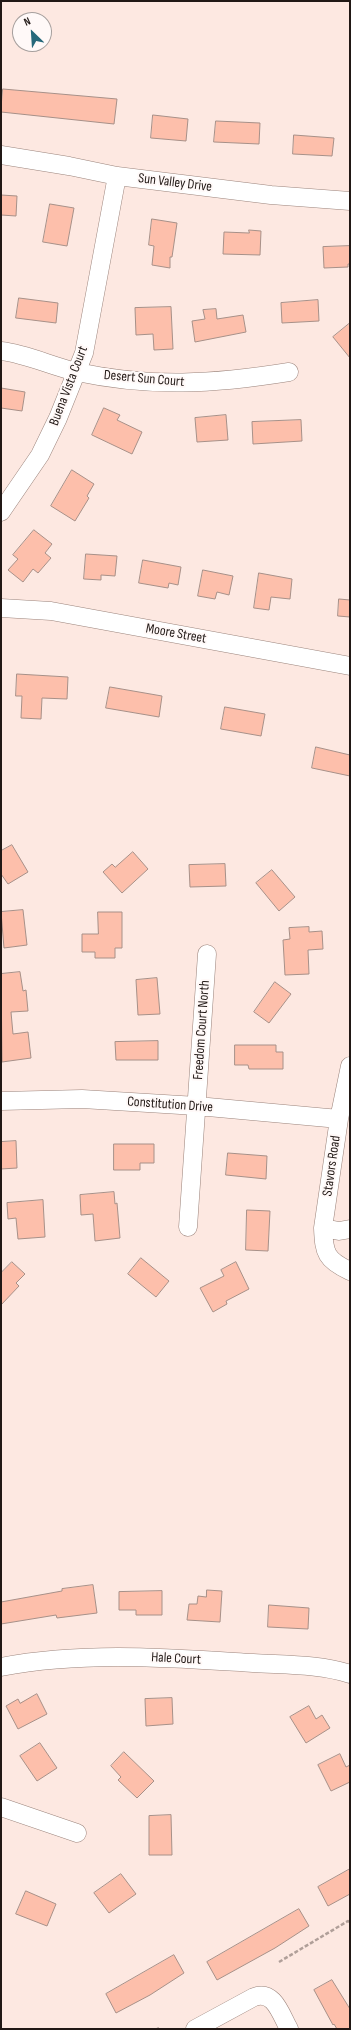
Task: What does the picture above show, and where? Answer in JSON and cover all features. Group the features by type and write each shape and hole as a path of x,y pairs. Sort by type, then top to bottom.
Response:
{"street":[{"name":"Sun Valley Drive","path":"1,155 69,166 117,176 271,195 350,201"},
{"name":"Buena Vista Court","path":"1,512 40,456 58,418 84,353 117,176"},
{"name":"Desert Sun Court","path":"1,351 12,352 76,372 136,381 184,383 237,381 289,372"},
{"name":"Moore Street","path":"1,608 51,611 350,666"},
{"name":"Freedom Court North","path":"188,1227 207,954"},
{"name":"Stavors Road","path":"342,1268 328,1255 324,1243 323,1228 339,1119 350,1066"},
{"name":"Constitution Drive","path":"1,1101 82,1099 197,1106 339,1119"},
{"path":"323,1228 339,1230 350,1229"},
{"name":"Hale Court","path":"1,1667 66,1658 149,1657 316,1668 350,1674"},
{"path":"1,1807 77,1833"},
{"path":"195,2029 254,1998 263,1995 268,1996 274,2002 289,2029"}],"path":[{"path":"279,1962 348,1921 350,1922"}],"building":[{"path":"3,89 117,99 114,124 1,112"},
{"path":"153,115 188,119 186,141 151,138"},
{"path":"216,121 260,123 259,144 214,142"},
{"path":"294,135 334,138 332,156 293,154"},
{"path":"1,195 17,196 16,216 1,215"},
{"path":"50,204 74,208 67,246 43,242"},
{"path":"152,219 177,223 172,257 170,257 170,268 152,265 154,246 149,245"},
{"path":"249,230 261,231 260,255 223,254 224,232 249,233"},
{"path":"350,246 350,264 348,264 348,267 324,268 323,247"},
{"path":"19,298 58,303 56,323 16,318"},
{"path":"318,300 319,321 282,323 281,303"},
{"path":"171,307 173,349 154,350 153,334 136,335 135,308"},
{"path":"216,309 217,319 243,315 246,332 195,342 192,321 205,319 203,310"},
{"path":"350,323 350,358 333,337"},
{"path":"1,388 25,392 22,411 1,408"},
{"path":"104,408 120,415 117,420 142,432 132,454 92,435"},
{"path":"226,415 228,440 197,442 195,418"},
{"path":"301,420 302,441 253,444 252,422"},
{"path":"72,470 94,484 87,496 89,498 75,521 51,506"},
{"path":"34,530 52,544 45,553 51,558 38,573 33,569 23,582 8,570 18,559 13,555"},
{"path":"86,554 117,556 115,576 101,575 101,580 84,579"},
{"path":"143,560 181,567 178,585 169,583 168,588 139,583"},
{"path":"203,570 233,576 229,595 217,592 215,599 198,596"},
{"path":"259,573 292,579 290,599 271,597 269,610 254,608"},
{"path":"339,599 350,600 350,617 338,616"},
{"path":"17,674 68,677 67,699 42,698 41,719 21,718 22,696 16,696"},
{"path":"110,687 162,696 159,717 106,708"},
{"path":"225,707 265,714 261,736 221,729"},
{"path":"316,747 350,755 350,776 312,768"},
{"path":"12,845 28,872 8,884 1,874 1,851"},
{"path":"133,852 148,869 122,893 103,872 112,864 115,867"},
{"path":"225,864 226,886 190,887 189,865"},
{"path":"272,870 295,897 279,911 256,883"},
{"path":"23,910 27,945 4,948 1,912"},
{"path":"98,912 122,912 122,948 115,948 115,958 95,958 95,952 82,952 82,934 98,934"},
{"path":"309,927 309,932 322,931 323,949 308,950 309,974 285,975 283,940 290,939 289,928"},
{"path":"20,972 23,991 26,990 28,1011 11,1012 13,1034 28,1032 31,1058 2,1062 1,974"},
{"path":"157,978 160,1014 138,1015 136,980"},
{"path":"275,982 291,994 269,1023 254,1012"},
{"path":"158,1041 158,1060 116,1060 115,1042"},
{"path":"235,1045 276,1045 276,1052 283,1052 283,1069 249,1069 248,1065 235,1065"},
{"path":"16,1141 17,1168 1,1169 1,1142"},
{"path":"114,1144 154,1144 154,1163 140,1163 140,1170 114,1170"},
{"path":"228,1153 267,1156 266,1179 226,1175"},
{"path":"114,1192 115,1204 117,1203 120,1238 95,1241 93,1214 81,1215 80,1195"},
{"path":"43,1200 45,1237 18,1239 16,1218 8,1219 7,1203"},
{"path":"247,1210 270,1211 268,1251 246,1250"},
{"path":"141,1258 169,1281 156,1297 128,1274"},
{"path":"12,1262 25,1274 16,1283 19,1286 1,1305 1,1273"},
{"path":"236,1262 249,1289 226,1301 227,1304 213,1312 200,1288 224,1276 221,1270"},
{"path":"93,1585 97,1613 57,1618 56,1615 1,1624 1,1602 62,1591 62,1589"},
{"path":"207,1590 222,1591 220,1622 187,1620 189,1604 197,1604 198,1596 206,1597"},
{"path":"162,1591 162,1615 136,1615 136,1610 119,1610 119,1592"},
{"path":"269,1605 309,1608 308,1629 268,1627"},
{"path":"37,1694 47,1714 18,1729 6,1706 18,1699 20,1703"},
{"path":"172,1698 173,1724 146,1726 145,1699"},
{"path":"309,1706 316,1719 322,1715 330,1728 306,1743 290,1717"},
{"path":"40,1743 57,1768 37,1781 20,1756"},
{"path":"124,1752 154,1781 137,1798 118,1780 121,1777 111,1766"},
{"path":"340,1754 346,1767 350,1765 350,1782 331,1791 318,1765"},
{"path":"171,1815 172,1855 149,1855 149,1816"},
{"path":"350,1869 350,1894 328,1906 318,1887"},
{"path":"121,1874 136,1894 109,1913 94,1893"},
{"path":"26,1891 56,1904 47,1926 16,1914"},
{"path":"299,1909 309,1926 275,1948 217,1980 207,1962"},
{"path":"174,1955 184,1973 150,1995 116,2013 106,1994"},
{"path":"332,1980 350,2009 350,2029 337,2029 334,2024 333,2025 314,1990"}]}
